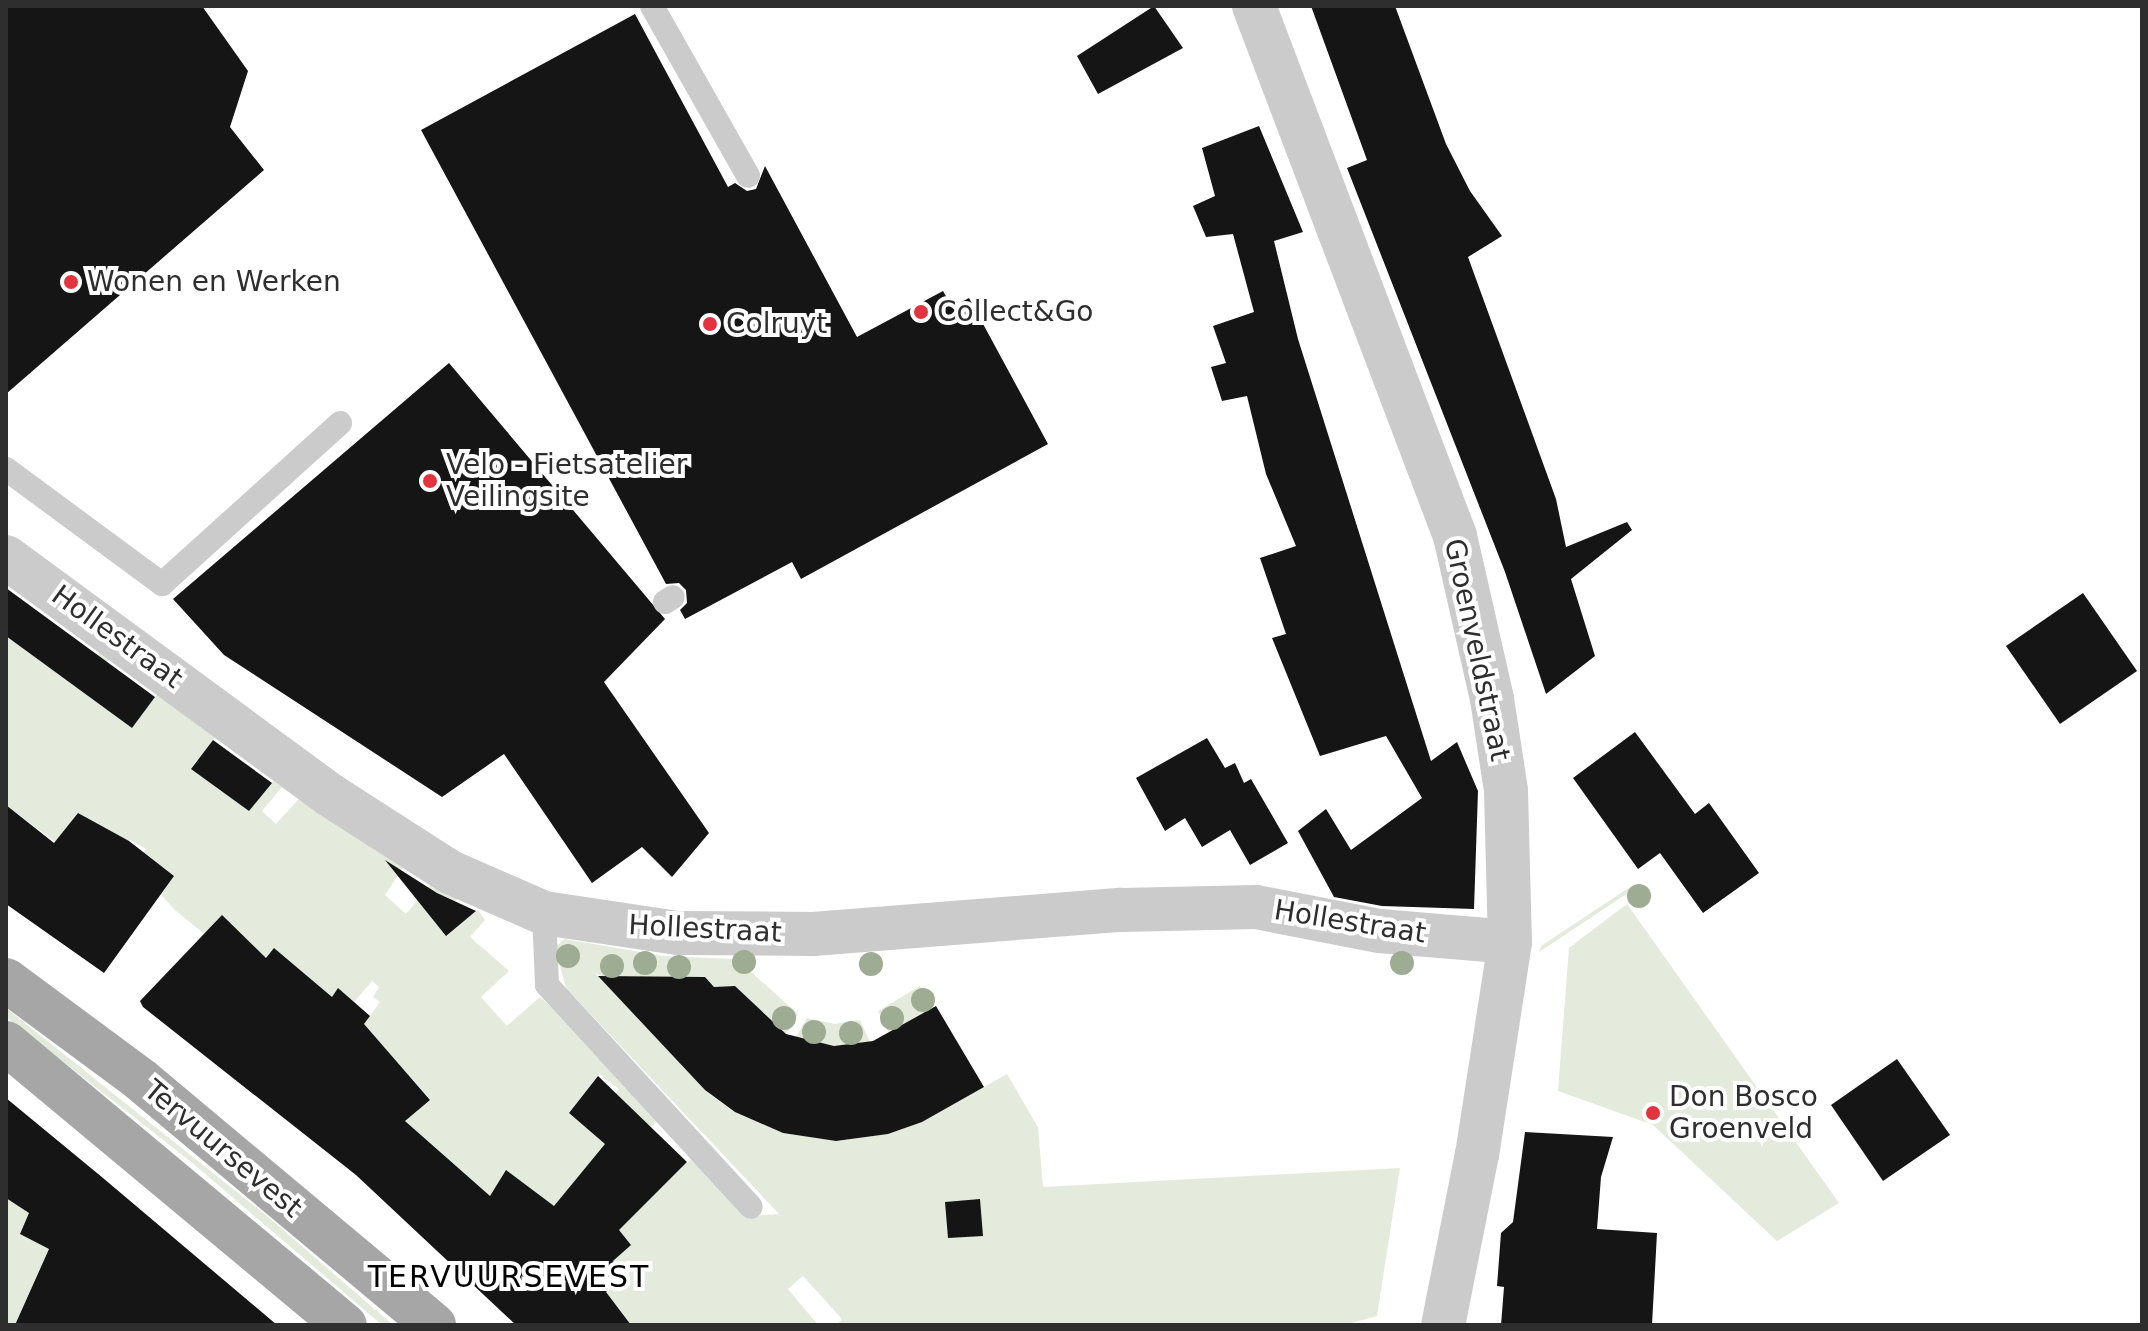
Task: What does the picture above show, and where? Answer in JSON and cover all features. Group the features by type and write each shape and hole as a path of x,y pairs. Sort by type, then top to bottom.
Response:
{"main road":[{"name":"Tervuursevest","path":"6,980 141,1080 434,1325"},
{"name":"Tervuursevest","path":"6,1043 345,1325"}],"street":[{"name":"Groenveldstraat","path":"1254,6 1455,536 1492,699 1506,791 1510,942 1477,1154 1443,1325"},
{"name":"Hollestraat","path":"6,557 330,795 450,872 544,913 678,933 813,934 1121,910 1256,907 1380,931 1510,942"}],"lane":[{"path":"652,6 748,176"},
{"path":"6,469 162,584 340,423"},
{"path":"544,913 547,985 751,1207"}],"green space":[{"path":"6,636 71,683 100,652 110,659 80,689 132,728 157,694 215,737 191,768 212,784 218,778 249,811 273,781 282,787 262,811 276,824 298,800 310,800 404,866 385,895 406,914 432,883 465,893 433,920 446,935 478,910 485,920 470,937 509,971 481,997 507,1026 540,997 548,1004 657,1121 626,1153 661,1188 692,1158 746,1216 779,1214 566,988 555,948 564,939 664,956 757,960 749,970 798,1014 786,1034 735,986 714,987 705,977 604,977 595,973 711,1095 735,1112 783,1133 836,1141 888,1134 922,1122 1007,1074 1038,1127 1043,1187 1400,1168 1377,1316 1344,1325 837,1325 842,1319 803,1276 788,1289 818,1325 631,1325 606,1292 613,1261 631,1245 620,1232 580,1268 506,1171 489,1197 405,1121 430,1099 405,1071 342,1055 380,1002 373,997 379,987 372,981 354,1002 338,989 314,1022 176,911 161,895 174,876 163,867 154,878 135,865 146,849 130,840 111,865 95,824 79,813 55,842 6,805","holes":["599,1074 619,1089 597,1118 584,1126 569,1113"]},
{"path":"1630,887 1646,896 1641,910 1628,893 1539,952 1541,946"},
{"path":"1627,904 1839,1203 1777,1241 1653,1125 1558,1091 1569,948"},
{"path":"920,986 933,1008 889,1033 878,1011"},
{"path":"6,1008 267,1216 393,1325 382,1325 190,1161 6,1017"},
{"path":"807,1018 835,1024 860,1020 870,1042 834,1046 796,1037"},
{"path":"6,1198 29,1213 21,1234 49,1249 15,1325 6,1325"}],"building":[{"name":"Wonen en Werken","path":"6,6 202,6 248,71 230,127 264,170 6,394"},
{"path":"1154,6 1183,48 1098,94 1077,56"},
{"path":"1311,6 1395,6 1446,144 1470,191 1502,236 1468,257 1556,499 1566,547 1627,522 1632,530 1571,579 1595,656 1546,694 1505,572 1347,168 1367,160"},
{"path":"635,14 728,187 735,183 747,191 756,189 765,166 857,337 943,291 952,307 969,298 1048,444 801,579 792,562 685,619 680,610 687,603 686,590 679,583 666,584 421,130"},
{"path":"1259,126 1303,232 1274,241 1298,339 1431,761 1457,742 1478,791 1474,909 1382,906 1334,897 1298,831 1326,809 1351,850 1422,798 1386,736 1320,756 1272,638 1286,634 1260,558 1296,546 1266,474 1247,396 1222,401 1211,367 1226,363 1213,326 1254,312 1233,234 1206,237 1193,206 1215,196 1202,148"},
{"name":"Velo - Fietsatelier Veilingsite","path":"449,363 665,619 604,682 709,833 672,877 642,847 592,883 504,754 442,797 224,655 173,599"},
{"path":"6,588 155,697 132,728 6,636"},
{"path":"2083,593 2137,671 2060,724 2006,646"},
{"path":"1635,732 1695,814 1709,803 1759,873 1703,913 1660,853 1638,869 1573,778"},
{"path":"1207,738 1225,768 1235,763 1244,783 1251,779 1288,843 1250,865 1230,830 1202,847 1185,818 1165,831 1136,778"},
{"path":"213,740 272,783 249,811 191,769"},
{"path":"6,805 54,843 78,813 129,841 174,876 104,973 6,904"},
{"path":"385,860 437,893 476,911 446,936"},
{"path":"222,915 266,958 274,948 332,997 338,988 370,1016 364,1024 430,1100 405,1121 490,1196 506,1170 554,1206 605,1144 569,1113 598,1076 687,1162 619,1230 631,1245 613,1261 624,1275 606,1292 631,1325 516,1325 356,1175 143,1007 140,1001"},
{"path":"598,976 705,977 714,987 735,986 786,1034 834,1046 873,1041 936,1006 984,1087 922,1122 888,1134 836,1141 783,1133 735,1112 705,1090"},
{"path":"1897,1059 1950,1135 1883,1181 1831,1105"},
{"path":"6,1098 277,1325 15,1325 49,1249 20,1234 29,1213 6,1198"},
{"path":"1525,1132 1613,1137 1601,1177 1597,1229 1657,1233 1652,1325 1501,1325 1504,1287 1497,1286 1501,1233 1513,1222"},
{"path":"980,1199 983,1236 948,1238 945,1202"}],"place":[{"name":"Wonen en Werken","path":"71,282"},
{"name":"Collect&Go","path":"921,312"},
{"name":"Colruyt","path":"710,324"},
{"name":"Velo - Fietsatelier Veilingsite","path":"430,481"},
{"name":"Don Bosco Groenveld","path":"1653,1113"}],"district":[{"name":"TERVUURSEVEST","path":"509,1277"}]}
